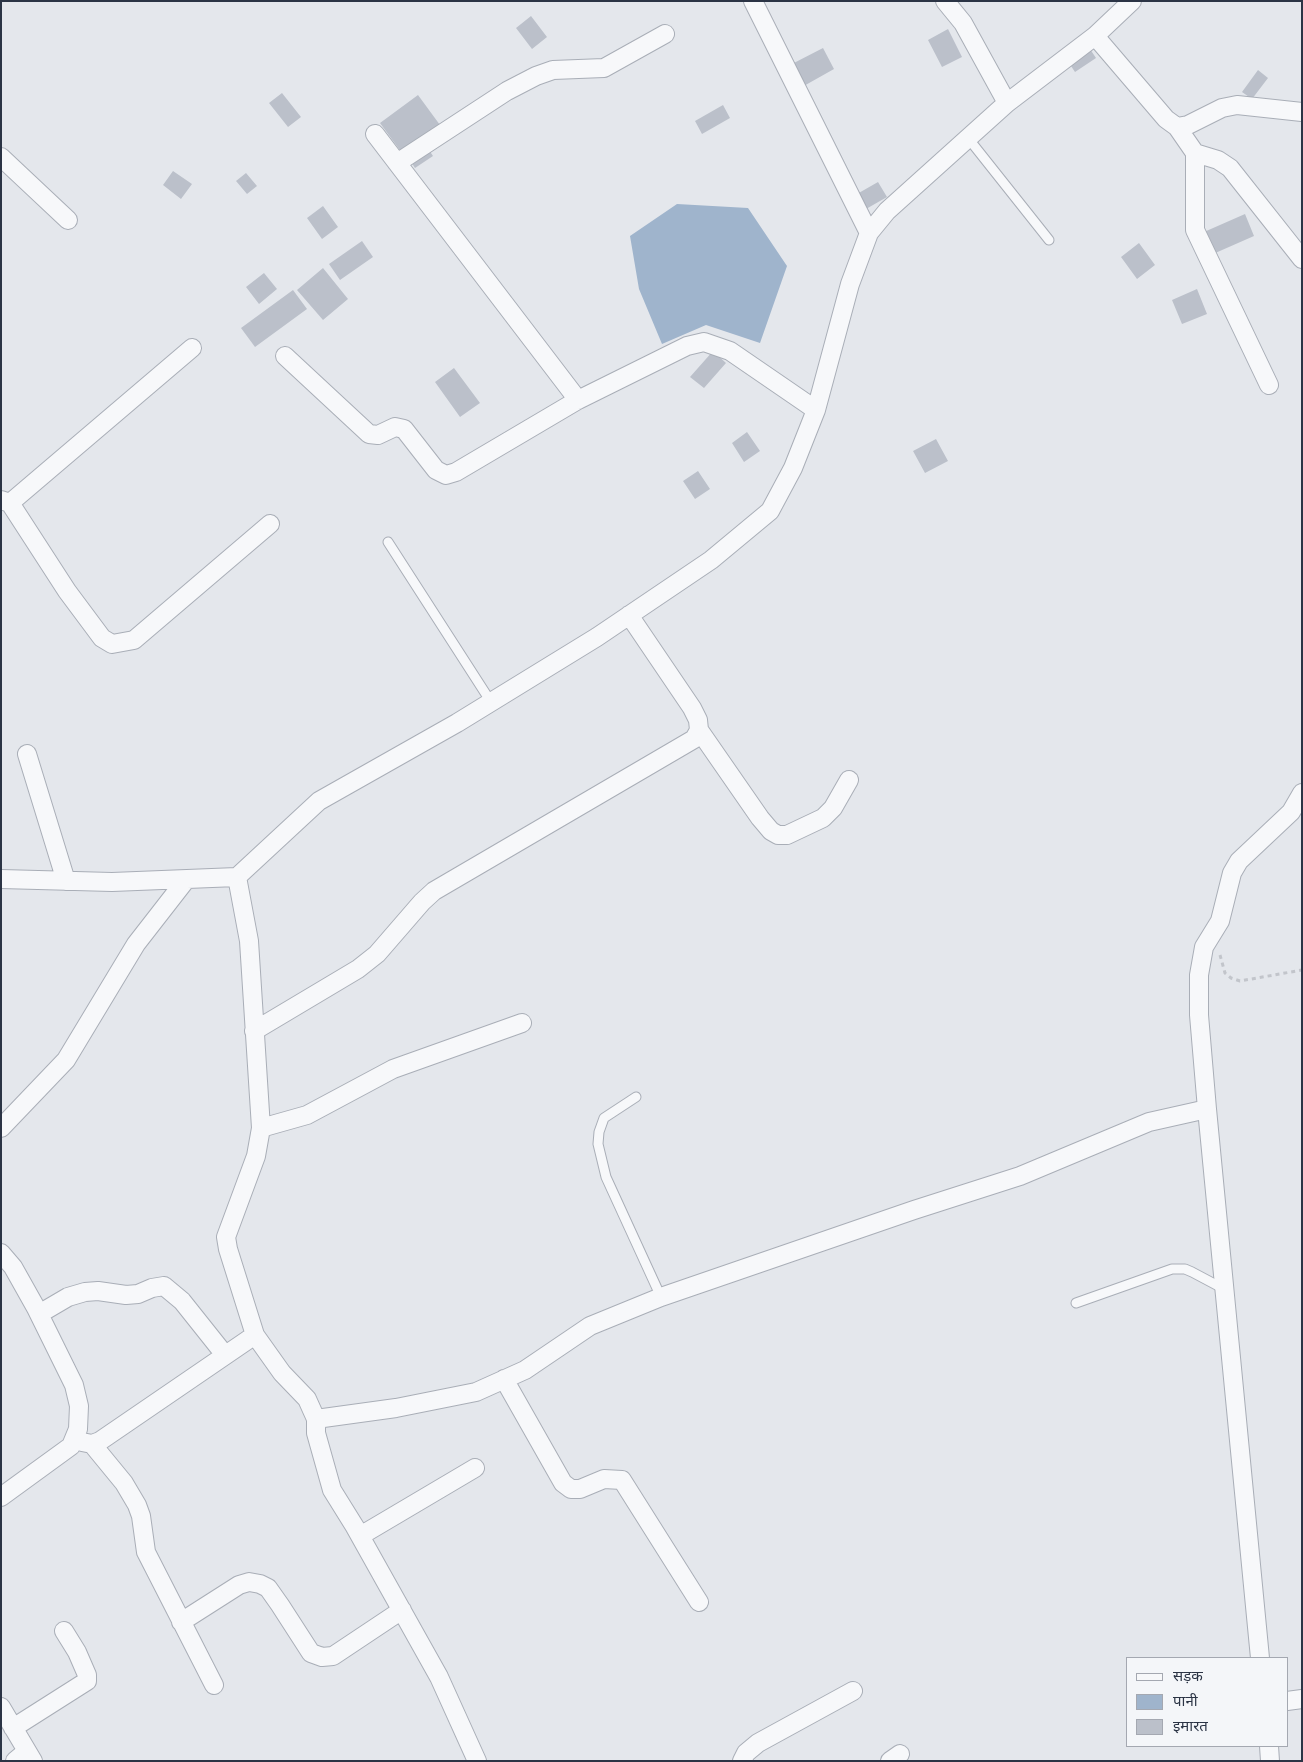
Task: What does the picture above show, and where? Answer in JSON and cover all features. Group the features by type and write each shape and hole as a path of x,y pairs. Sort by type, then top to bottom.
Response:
{"street":[{"path":"753,1 869,234"},
{"path":"945,1 963,23 1007,103"},
{"path":"1,879 185,881 237,877 319,801 491,702 629,616 711,560 770,511 792,468 816,410 850,284 869,234 887,211 1007,103 1095,36 1132,1"},
{"path":"397,163 507,91 536,76 553,70 604,68 665,34"},
{"path":"1095,36 1166,119 1176,127 1195,153 1194,230 1269,385"},
{"path":"1176,127 1188,124 1222,108 1237,105 1302,112"},
{"path":"375,134 578,400"},
{"path":"1195,153 1218,160 1230,168 1302,258"},
{"path":"1,157 68,220"},
{"path":"286,356 369,434 378,436 395,427 404,429 436,470 446,475 456,472 578,400 687,346 704,342 730,351 816,410"},
{"path":"192,348 5,502 102,638 112,644 134,640 270,524"},
{"path":"254,1031 358,969 377,954 422,902 434,891 694,739 698,730 698,720 692,708 629,616"},
{"path":"698,730 760,818 771,831 778,835 787,834 823,818 833,808 848,780"},
{"path":"27,754 66,881"},
{"path":"1260,1657 1207,1109 1199,1015 1199,975 1204,947 1220,921 1232,873 1239,861 1291,812 1302,793"},
{"path":"237,877 249,941 261,1128 256,1156 226,1237 228,1250 255,1335 282,1373 307,1399 316,1419 316,1433 332,1490 440,1677 477,1761"},
{"path":"1,1128 66,1060 136,944 185,881"},
{"path":"261,1128 307,1115 393,1069 522,1023"},
{"path":"316,1419 396,1408 476,1392 525,1370 590,1326 661,1297 914,1210 1020,1176 1149,1122 1207,1109"},
{"path":"1,1252 13,1268 39,1314 74,1385 79,1406 78,1429 71,1446 1,1497"},
{"path":"39,1314 68,1297 85,1292 98,1291 126,1295 138,1294 164,1286 182,1301 225,1355"},
{"path":"92,1444 100,1441 255,1335"},
{"path":"504,1379 563,1483 571,1489 580,1489 604,1479 622,1480 699,1602"},
{"path":"74,1438 92,1444 124,1483 141,1516 146,1552 214,1685"},
{"path":"360,1536 475,1468"},
{"path":"181,1622 239,1585 249,1582 260,1584 268,1588 311,1653 322,1657 333,1656 402,1610"},
{"path":"13,1728 87,1681 87,1675 77,1652 64,1631"},
{"path":"742,1761 746,1753 758,1743 853,1691"},
{"path":"1288,1701 1302,1699"},
{"path":"1,1707 13,1728 25,1758"},
{"path":"1268,1747 1270,1761"}],"lane":[{"path":"968,138 1049,240"},
{"path":"388,542 491,702"},
{"path":"636,1096 604,1118 599,1132 600,1157 606,1177 661,1297"},
{"path":"1076,1303 1172,1269 1185,1269 1224,1289"}],"path":[{"path":"1220,953 1225,972 1230,978 1240,981 1302,970"}],"water":[{"path":"677,204 748,208 787,266 760,343 706,325 662,344 639,289 630,236"}],"building":[{"path":"531,16 547,37 532,49 516,28"},
{"path":"948,29 962,57 942,67 928,40"},
{"path":"823,48 834,69 802,87 790,65"},
{"path":"1090,49 1096,58 1075,72 1069,63"},
{"path":"1258,70 1268,78 1252,99 1242,92"},
{"path":"282,93 301,117 288,127 269,103"},
{"path":"418,95 440,125 402,153 380,123"},
{"path":"723,105 730,118 702,134 695,121"},
{"path":"427,147 433,156 415,168 409,159"},
{"path":"173,171 192,184 181,199 163,185"},
{"path":"246,173 257,186 247,194 236,181"},
{"path":"878,182 887,197 866,209 857,194"},
{"path":"323,206 338,227 322,239 307,218"},
{"path":"1245,214 1254,236 1213,254 1204,232"},
{"path":"362,241 373,257 340,280 329,264"},
{"path":"1139,243 1155,265 1137,279 1121,257"},
{"path":"323,268 348,299 323,320 297,290"},
{"path":"264,273 277,289 259,304 246,287"},
{"path":"1197,289 1207,314 1182,324 1172,300"},
{"path":"293,290 307,309 255,347 241,328"},
{"path":"713,351 726,363 704,388 690,377"},
{"path":"454,368 480,403 460,417 435,382"},
{"path":"747,432 760,451 744,462 732,443"},
{"path":"936,439 948,461 925,473 913,451"},
{"path":"698,471 710,489 695,499 683,481"}]}
